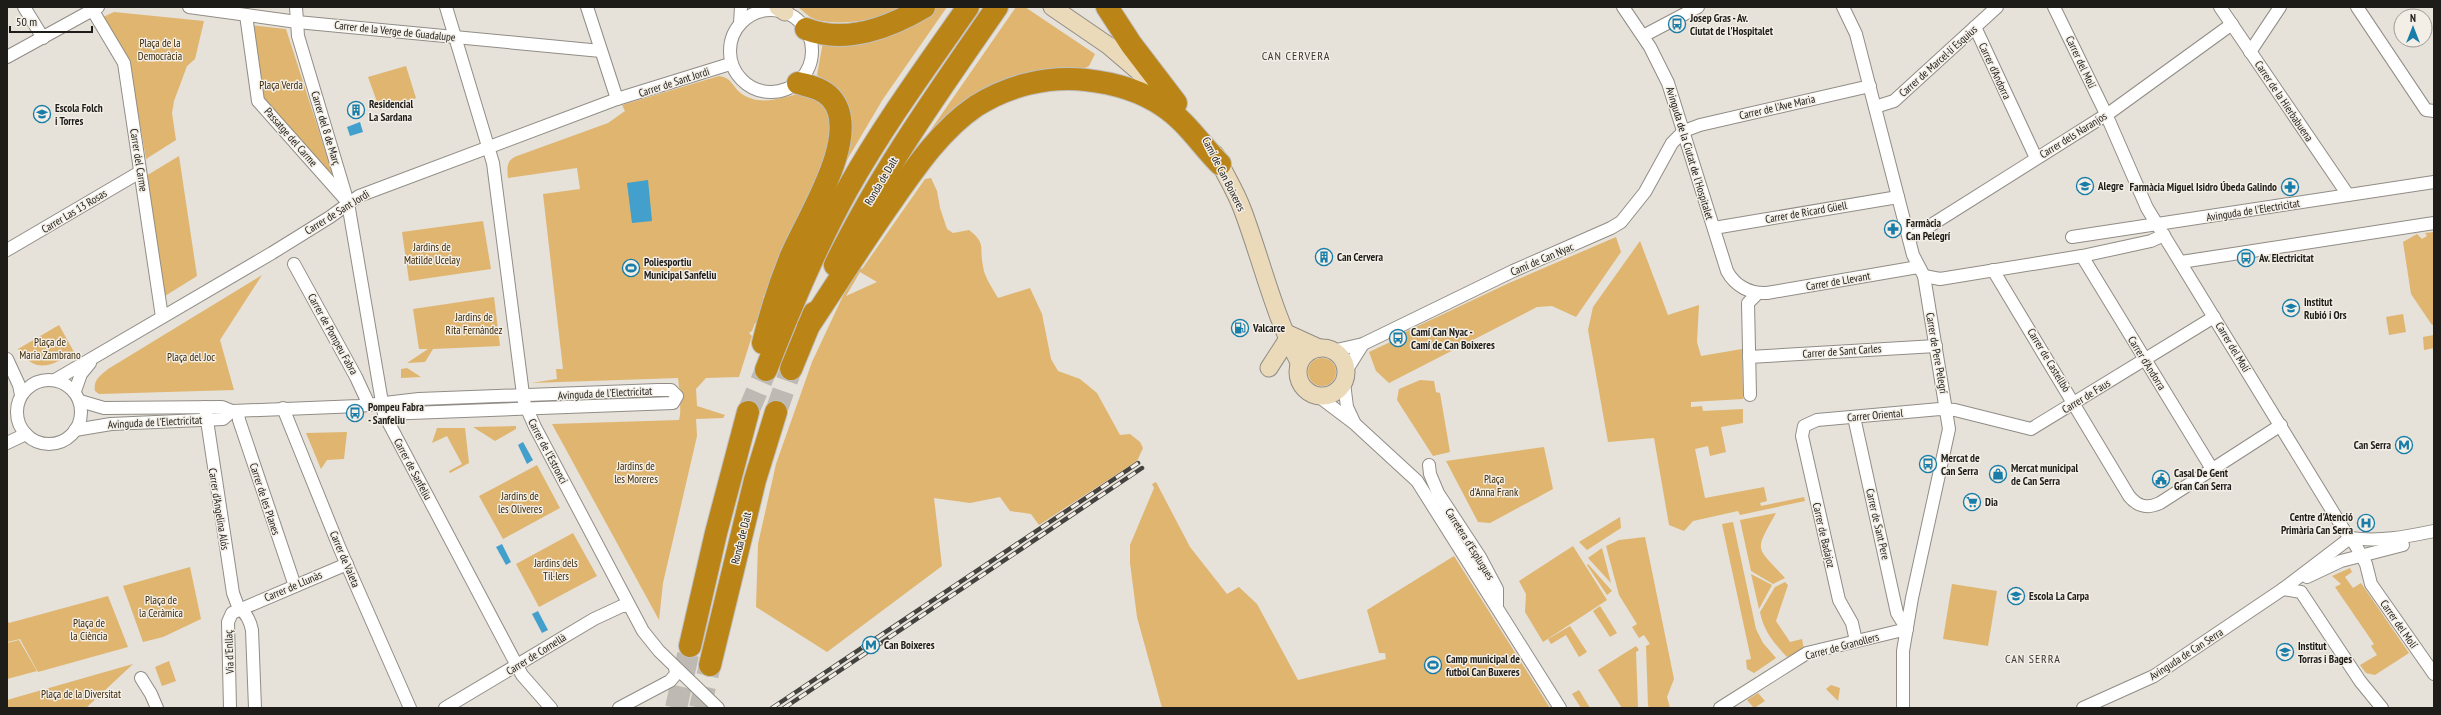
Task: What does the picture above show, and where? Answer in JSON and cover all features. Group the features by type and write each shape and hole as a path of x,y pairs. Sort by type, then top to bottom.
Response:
{"highway":[{"path":"806,29 829,35 860,32 881,27 924,7"},
{"path":"798,83 814,87 830,97 838,110 841,133 835,161 791,256 766,331 761,370 802,279 848,189 892,115 968,7"},
{"name":"Ronda de Dalt","path":"791,369 825,286 867,202 912,129 997,7"},
{"path":"1107,7 1131,44 1176,103"},
{"path":"808,327 882,215 933,147 962,117 981,104 1005,91 1032,83 1062,79 1094,81 1132,90 1150,98 1173,113 1220,164"},
{"name":"Ronda de Dalt","path":"710,666 753,488 776,412"},
{"path":"690,646 747,415"}],"street":[{"path":"24,7 43,38"},
{"name":"Carrer de la Verge de Guadalupe","path":"189,7 298,22 600,51"},
{"name":"Carrer del 8 de Març","path":"296,7 298,36 348,203"},
{"name":"Carrer de l'Estronci","path":"446,7 454,37 490,148 526,408 630,606 650,640 675,667 718,708"},
{"path":"587,7 600,51 617,99"},
{"path":"740,23 741,7"},
{"name":"Camí de Can Boixeres","path":"1052,7 1109,46 1176,103 1201,130 1243,210 1271,296 1299,362"},
{"name":"Avinguda de la Ciutat de l'Hospitalet","path":"1623,7 1643,36 1668,83 1730,277 1734,282 1757,294"},
{"path":"1643,36 1698,7"},
{"name":"Carrer de Pere Pelegrí","path":"1843,7 1856,34 1909,239 1921,272 1936,346 1949,429 1922,544 1903,651 1903,708"},
{"name":"Carrer de Marcel·lí Esquius","path":"1875,107 1894,102 1997,7"},
{"name":"Carrer del Molí","path":"2054,7 2106,114 2147,208 2361,555 2366,564 2371,584 2434,674"},
{"name":"Carrer de la Hierbabuena","path":"2220,7 2348,195"},
{"path":"2250,52 2280,7"},
{"path":"2357,7 2426,110 2434,111"},
{"path":"7,57 95,9"},
{"name":"Carrer del Carme","path":"95,9 124,63 162,317"},
{"path":"781,10 795,18 806,29 812,45 812,57 809,69 798,83 782,90 770,92 758,90 739,78 730,64 729,44 740,23 749,15 760,11 781,10"},
{"name":"Passatge del Carme","path":"246,15 258,101 348,203"},
{"name":"Carrer dels Naranjos","path":"1909,239 2106,114 2232,24"},
{"name":"Carrer d'Andorra","path":"1975,27 2036,158"},
{"name":"Carrer de Sant Jordi","path":"55,380 272,253 330,217 348,203 371,190 490,148 617,99 730,64"},
{"name":"Carrer de l'Ave Maria","path":"1684,131 1700,125 1870,86"},
{"name":"Camí de Can Nyac","path":"1326,349 1363,344 1513,271 1611,228 1635,206 1654,178 1672,143 1684,131"},
{"name":"Carrer Las 13 Rosas","path":"7,250 140,172"},
{"name":"Avinguda de l'Electricitat","path":"2072,237 2156,223 2172,223 2434,182"},
{"name":"Carrer de Ricard Güell","path":"1714,228 1898,197"},
{"name":"Carrer de Sanfeliu","path":"348,203 378,407 517,664 528,683 551,708"},
{"path":"2181,262 2434,222"},
{"path":"1921,272 1940,279 2082,256 2151,241 2164,235"},
{"name":"Carrer d'Andorra","path":"2082,256 2212,469"},
{"name":"Carrer de Pompeu Fabra","path":"294,264 356,377 378,407"},
{"name":"Carrer de Castellbò","path":"1993,270 2075,403 2129,496 2136,503 2145,507 2160,503 2212,469"},
{"name":"Carrer de Llevant","path":"1757,294 1921,272"},
{"path":"1750,395 1748,303 1757,294"},
{"name":"Carrer de Faus","path":"1947,410 2028,429 2036,427 2214,317"},
{"path":"1269,368 1287,336 1326,349 1341,358 1345,377"},
{"path":"1326,349 1308,352 1299,362 1297,374 1302,387 1308,392 1318,396 1334,393 1345,377 1363,344"},
{"name":"Carrer de Sant Carles","path":"1749,357 1936,346"},
{"name":"Carrer de Sant Jordi","path":"77,396 81,374 98,354"},
{"path":"8,360 19,373 36,382 55,380 66,384 77,396 81,419 76,430 63,441 53,444 38,442 26,434 12,418 21,395 36,382"},
{"path":"8,360 19,385 21,395"},
{"name":"Carretera d'Esplugues","path":"1345,377 1347,407 1355,424"},
{"name":"Avinguda de l'Electricitat","path":"77,396 104,408 222,406 235,411 283,408 378,407 526,408 673,403 677,396 671,390 523,395 378,407"},
{"name":"Carretera d'Esplugues","path":"1318,396 1355,424 1417,481 1429,479 1454,520 1480,557 1497,589 1497,607 1560,708"},
{"name":"Carrer d'Angelina Alós","path":"205,407 233,593 239,609"},
{"name":"Carrer de Valeta","path":"283,408 347,564 410,708"},
{"name":"Carrer Oriental","path":"1804,426 1817,420 1947,410"},
{"name":"Avinguda de l'Electricitat","path":"76,430 111,424 223,419 235,411"},
{"name":"Carrer de les Planes","path":"235,411 295,586"},
{"name":"Carrer de Sant Pere","path":"1854,417 1897,613 1907,629"},
{"path":"2212,469 2281,425"},
{"name":"Carrer de Badajoz","path":"1804,426 1802,436 1839,600 1852,623 1856,641"},
{"path":"7,443 26,434"},
{"path":"2340,561 2350,538 2389,539 2434,531"},
{"name":"Avinguda de Can Serra","path":"2083,708 2154,676 2283,589 2350,538"},
{"name":"Avinguda de Can Serra","path":"2283,589 2340,561 2434,538"},
{"name":"Carrer de Llunàs","path":"239,609 347,564"},
{"path":"2283,589 2300,592 2306,599 2360,681 2382,708"},
{"name":"Carrer de Cornellà","path":"445,708 594,619 622,606 630,606"},
{"path":"239,609 247,616 252,630 254,708"},
{"name":"Via d'Enllaç","path":"230,708 228,622 232,613 239,609"},
{"name":"Carrer de Granollers","path":"1720,708 1807,653 1907,629"},
{"path":"619,708 670,681 676,674 675,667"},
{"path":"141,678 151,694 157,708"}],"green space":[{"path":"798,7 909,7 874,19 832,22 820,21 810,17"},
{"path":"933,7 947,7 883,99 828,192 847,142 830,84 817,75 823,42"},
{"path":"1016,7 1025,7 1095,54 1089,66 1083,69 1034,73 921,144"},
{"name":"Plaça de la Democràcia","path":"114,12 204,21 195,59 187,66 174,101 172,113 176,140 146,159 129,61 103,17"},
{"name":"Plaça Verda","path":"250,25 286,29 335,181 261,95"},
{"path":"406,66 416,98 380,110 368,77"},
{"name":"Jardins de les Moreres","path":"719,76 730,81 742,94 758,100 774,100 806,93 830,108 834,143 768,294 763,296 765,300 757,323 755,323 752,331 749,333 752,336 739,377 706,378 696,389 697,406 725,415 723,418 696,419 697,436 663,583 659,620 552,424 679,420 680,399 682,392 679,387 678,378 531,383 557,379 556,369 563,369 543,194 580,189 577,168 508,178 508,165 513,158 517,156 608,123 625,111 622,105"},
{"path":"179,156 197,276 165,296 146,176"},
{"path":"931,178 937,191 940,208 947,229 953,233 969,230 978,239 981,246 985,274 998,298 1030,288 1042,314 1051,359 1058,371 1080,379 1097,393 1120,435 1130,434 1140,442 1143,448 1137,461 1039,525 1031,514 1010,511 1000,497 970,503 934,498 942,566 827,652 756,607 758,544 776,464 812,362 857,266 862,269 925,179","holes":["860,272 877,282 846,296"]},
{"name":"Jardins de Matilde Ucelay","path":"483,221 491,269 409,281 402,232"},
{"path":"2434,232 2434,324 2432,325 2411,294 2403,242 2417,234 2422,239 2427,236 2425,233"},
{"path":"1616,237 1621,252 1576,317 1552,306 1537,307 1389,383 1376,371 1369,352 1401,337 1401,334 1509,283"},
{"path":"1640,241 1668,315 1699,305 1697,342 1701,356 1742,349 1743,399 1691,402 1691,407 1702,406 1703,411 1743,409 1743,423 1721,427 1726,452 1710,456 1708,446 1695,449 1705,498 1764,487 1767,501 1760,503 1761,506 1804,497 1805,501 1740,515 1738,511 1693,521 1684,531 1669,525 1654,438 1608,442 1588,330 1593,307"},
{"name":"Plaça del Joc","path":"262,275 220,340 234,390 99,394 95,391 96,381 108,369"},
{"name":"Jardins de Rita Fernández","path":"494,297 500,346 433,349 425,362 407,363 428,349 419,349 413,309"},
{"path":"2403,314 2406,332 2389,335 2386,317"},
{"name":"Plaça de Maria Zambrano","path":"59,325 74,352 66,357 44,366 38,365 31,362 18,349"},
{"path":"2434,335 2434,348 2424,350 2423,337"},
{"path":"1322,358 1332,362 1336,372 1332,382 1322,386 1312,382 1308,372 1312,362"},
{"path":"407,368 421,377 401,378 401,369"},
{"path":"1420,380 1434,381 1436,392 1440,393 1450,452 1433,456 1397,400 1399,389"},
{"path":"516,426 516,429 495,441 473,427"},
{"path":"437,428 465,428 469,463 450,473 449,471 462,464 447,436 432,443"},
{"path":"347,432 344,459 327,460 321,469 306,433"},
{"name":"Plaça d'Anna Frank","path":"1544,447 1553,489 1490,523 1478,522 1446,461"},
{"name":"Jardins de les Oliveres","path":"537,465 560,508 503,539 479,496"},
{"path":"1156,482 1190,547 1227,594 1239,587 1257,604 1298,680 1386,659 1385,653 1379,653 1367,610 1454,556 1550,708 1162,708 1137,617 1130,563 1130,545 1154,488 1152,484"},
{"path":"1776,513 1761,542 1763,553 1785,578 1773,584 1751,571 1740,520"},
{"path":"1620,517 1621,528 1587,550 1579,542"},
{"path":"1733,522 1756,629 1763,643 1776,658 1754,673 1747,669 1746,660 1751,659 1722,524"},
{"name":"Jardins dels Til·lers","path":"573,533 597,576 539,607 516,564"},
{"path":"1645,537 1674,679 1667,697 1670,708 1650,708 1648,706 1646,646 1650,644 1644,635 1639,638 1632,627 1637,624 1619,595 1606,546 1619,540"},
{"path":"1573,546 1607,600 1543,642 1525,612 1526,594 1519,581"},
{"path":"1602,548 1611,583 1588,558"},
{"path":"1588,564 1612,591 1607,595 1587,565"},
{"name":"Plaça de la Ceràmica","path":"190,567 201,619 163,637 143,642 123,586"},
{"path":"2350,568 2352,572 2345,577 2353,588 2361,583 2409,653 2375,675 2366,673 2360,665 2377,655 2371,646 2374,644 2335,587 2341,584 2332,576"},
{"path":"1751,574 1772,585 1759,609"},
{"path":"1785,582 1788,585 1776,621 1790,642 1802,639 1804,650 1787,657 1774,642 1764,626 1760,612 1775,587"},
{"path":"1952,584 1997,591 1988,646 1943,639"},
{"name":"Plaça de la Ciència","path":"108,596 128,647 38,672 20,639 7,642 7,620 9,623"},
{"path":"1600,606 1617,633 1610,637 1593,611"},
{"path":"1570,626 1587,652 1579,657 1566,635 1551,644 1548,639"},
{"path":"19,640 37,671 7,679 7,643"},
{"path":"1636,646 1639,650 1636,652 1638,708 1622,708 1598,670"},
{"path":"169,661 176,681 162,686 155,667"},
{"name":"Plaça de la Diversitat","path":"133,664 86,708 7,708 7,700"},
{"path":"1831,685 1840,688 1838,701 1826,689"},
{"path":"1579,690 1590,708 1581,708 1572,694"},
{"path":"1758,693 1765,701 1754,708 1747,700"}],"water":[{"path":"360,122 363,132 350,136 347,127"},
{"path":"648,180 652,221 632,223 627,183"},
{"path":"523,442 533,460 527,464 518,445"},
{"path":"502,544 511,562 506,565 496,547"},
{"path":"538,611 548,630 542,633 532,614"}],"tunnel":[{"path":"776,412 791,369"},
{"path":"748,412 766,370"},
{"path":"676,708 690,646"},
{"path":"700,708 710,665"}],"railway":[{"path":"772,708 1138,463"},
{"path":"784,708 1142,468"}],"place":[{"name":"Josep Gras - Av. Ciutat de l'Hospitalet","path":"1677,24"},
{"name":"Residencial La Sardana","path":"356,110"},
{"name":"Escola Folch i Torres","path":"42,114"},
{"name":"Alegre","path":"2085,186"},
{"name":"Farmàcia Miguel Isidro Úbeda Galindo","path":"2290,187"},
{"name":"Farmàcia Can Pelegrí","path":"1893,229"},
{"name":"Can Cervera","path":"1324,257"},
{"name":"Av. Electricitat","path":"2246,258"},
{"name":"Poliesportiu Municipal Sanfeliu","path":"631,268"},
{"name":"Institut Rubió i Ors","path":"2291,308"},
{"name":"Valcarce","path":"1240,328"},
{"name":"Camí Can Nyac - Camí de Can Boixeres","path":"1398,338"},
{"name":"Pompeu Fabra - Sanfeliu","path":"355,413"},
{"name":"Can Serra","path":"2404,445"},
{"name":"Mercat de Can Serra","path":"1928,464"},
{"name":"Mercat municipal de Can Serra","path":"1998,474"},
{"name":"Casal De Gent Gran Can Serra","path":"2161,479"},
{"name":"Dia","path":"1972,502"},
{"name":"Centre d'Atenció Primària Can Serra","path":"2366,523"},
{"name":"Escola La Carpa","path":"2016,596"},
{"name":"Can Boixeres","path":"871,645"},
{"name":"Institut Torras i Bages","path":"2285,652"},
{"name":"Camp municipal de futbol Can Buxeres","path":"1433,665"}],"district":[{"name":"CAN CERVERA","path":"1296,56"},
{"name":"CAN SERRA","path":"2033,659"}]}
